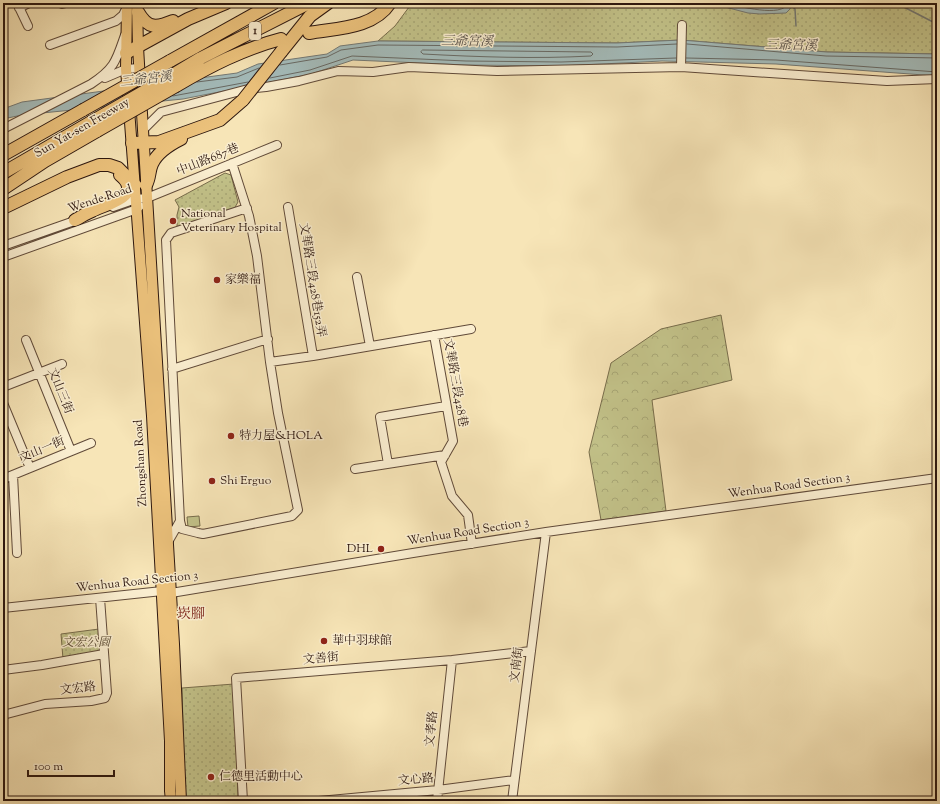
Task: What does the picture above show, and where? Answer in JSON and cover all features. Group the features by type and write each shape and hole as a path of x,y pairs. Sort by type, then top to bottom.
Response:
{"highway":[{"path":"209,10 220,3"},
{"path":"126,53 188,19 226,3"},
{"name":"Sun Yat-sen Freeway","path":"3,155 274,3"},
{"name":"Sun Yat-sen Freeway","path":"3,173 94,126 309,3"},
{"path":"88,170 92,167 101,165 115,167 141,185 153,162 163,151 178,140 220,120 243,100 310,16 328,3"},
{"path":"309,33 367,22 382,12 390,3"},
{"path":"132,6 144,22 153,26 161,26 176,20 188,19"},
{"path":"204,63 281,39"},
{"path":"138,143 158,142 220,120"},
{"path":"3,190 94,126"},
{"path":"3,150 45,132"},
{"path":"3,208 67,177 88,170 105,168 122,177 127,184 125,195 76,220"}],"main road":[{"path":"126,69 126,29 132,6"},
{"path":"132,6 138,47 139,71"},
{"name":"Zhongshan Road","path":"126,69 131,123 138,143 141,185 137,204 181,801"},
{"name":"Zhongshan Road","path":"138,143 144,129 139,71"},
{"name":"Zhongshan Road","path":"141,185 147,198 167,543 166,592 171,801"}],"street":[{"path":"28,26 18,5 29,3"},
{"path":"50,45 116,21 132,6"},
{"path":"91,84 104,75 113,66 126,29"},
{"path":"682,29 682,66"},
{"path":"144,129 161,112 248,89 299,81 338,71 373,72 409,67 497,71 682,66 887,81 937,79"},
{"path":"3,129 91,84 126,69 139,71"},
{"name":"中山路687巷","path":"147,198 277,145"},
{"path":"232,163 247,208 257,256 278,413 298,510 292,516 203,534 182,529 180,521 166,240 171,233 247,208"},
{"name":"Wende Road","path":"3,256 137,204 147,198"},
{"name":"Wende Road","path":"3,246 76,220 137,204"},
{"name":"文華路三段428巷152弄","path":"288,208 313,356"},
{"path":"357,277 370,346"},
{"name":"文華路三段428巷","path":"270,362 471,329"},
{"name":"文華路三段428巷","path":"434,335 453,442 441,462 452,496 468,515 472,544"},
{"name":"文山三街","path":"26,340 71,451"},
{"path":"172,369 268,340"},
{"path":"3,387 62,364"},
{"path":"3,403 30,468"},
{"path":"388,464 380,417 446,406"},
{"name":"文山一街","path":"3,479 91,443"},
{"path":"356,469 445,455"},
{"path":"13,476 17,553"},
{"name":"Wenhua Road Section 3","path":"3,608 166,592 546,532 937,478"},
{"path":"167,543 180,521"},
{"name":"文南街","path":"512,801 546,532"},
{"name":"文宏路","path":"3,715 45,704 91,701 105,698 107,693 100,598"},
{"name":"文善街","path":"243,801 236,678 452,660 531,651"},
{"path":"3,670 104,654"},
{"name":"文孝路","path":"436,801 452,660"},
{"name":"文心路","path":"319,801 438,790 514,780"}],"green space":[{"path":"412,3 937,3 937,54 827,52 681,40 617,43 378,41 395,26"},
{"path":"225,173 231,175 238,202 234,209 177,227 179,207 175,200"},
{"path":"721,315 732,380 652,400 666,511 601,520 589,452 611,363 661,329"},
{"path":"199,516 200,526 188,527 187,517"},
{"name":"文宏公園","path":"99,629 101,649 93,655 63,659 61,634"},
{"path":"234,684 238,799 236,801 188,801 185,796 182,688"}],"water":[{"path":"670,3 791,3 790,9 786,13 760,14 748,13 725,7 680,6"},
{"name":"三爺宮溪","path":"681,40 827,52 937,54 937,76 776,64 662,61 561,66 466,65 353,60 311,74 183,99 22,115 3,119 3,109 22,102 237,73 258,64 327,54 340,46 378,41 617,43"}],"waterway":[{"path":"788,3 795,9 796,26"},
{"path":"896,3 937,24"},
{"name":"三爺宮溪","path":"770,41 770,49"},
{"name":"三爺宮溪","path":"794,44 794,50"}],"place":[{"name":"National Veterinary Hospital","path":"173,221"},
{"name":"家樂福","path":"217,280"},
{"name":"特力屋&HOLA","path":"231,436"},
{"name":"Shi Erguo","path":"212,481"},
{"name":"DHL","path":"381,549"},
{"name":"華中羽球館","path":"324,641"},
{"name":"仁德里活動中心","path":"211,777"}],"district":[{"name":"崁腳","path":"191,615"}]}
